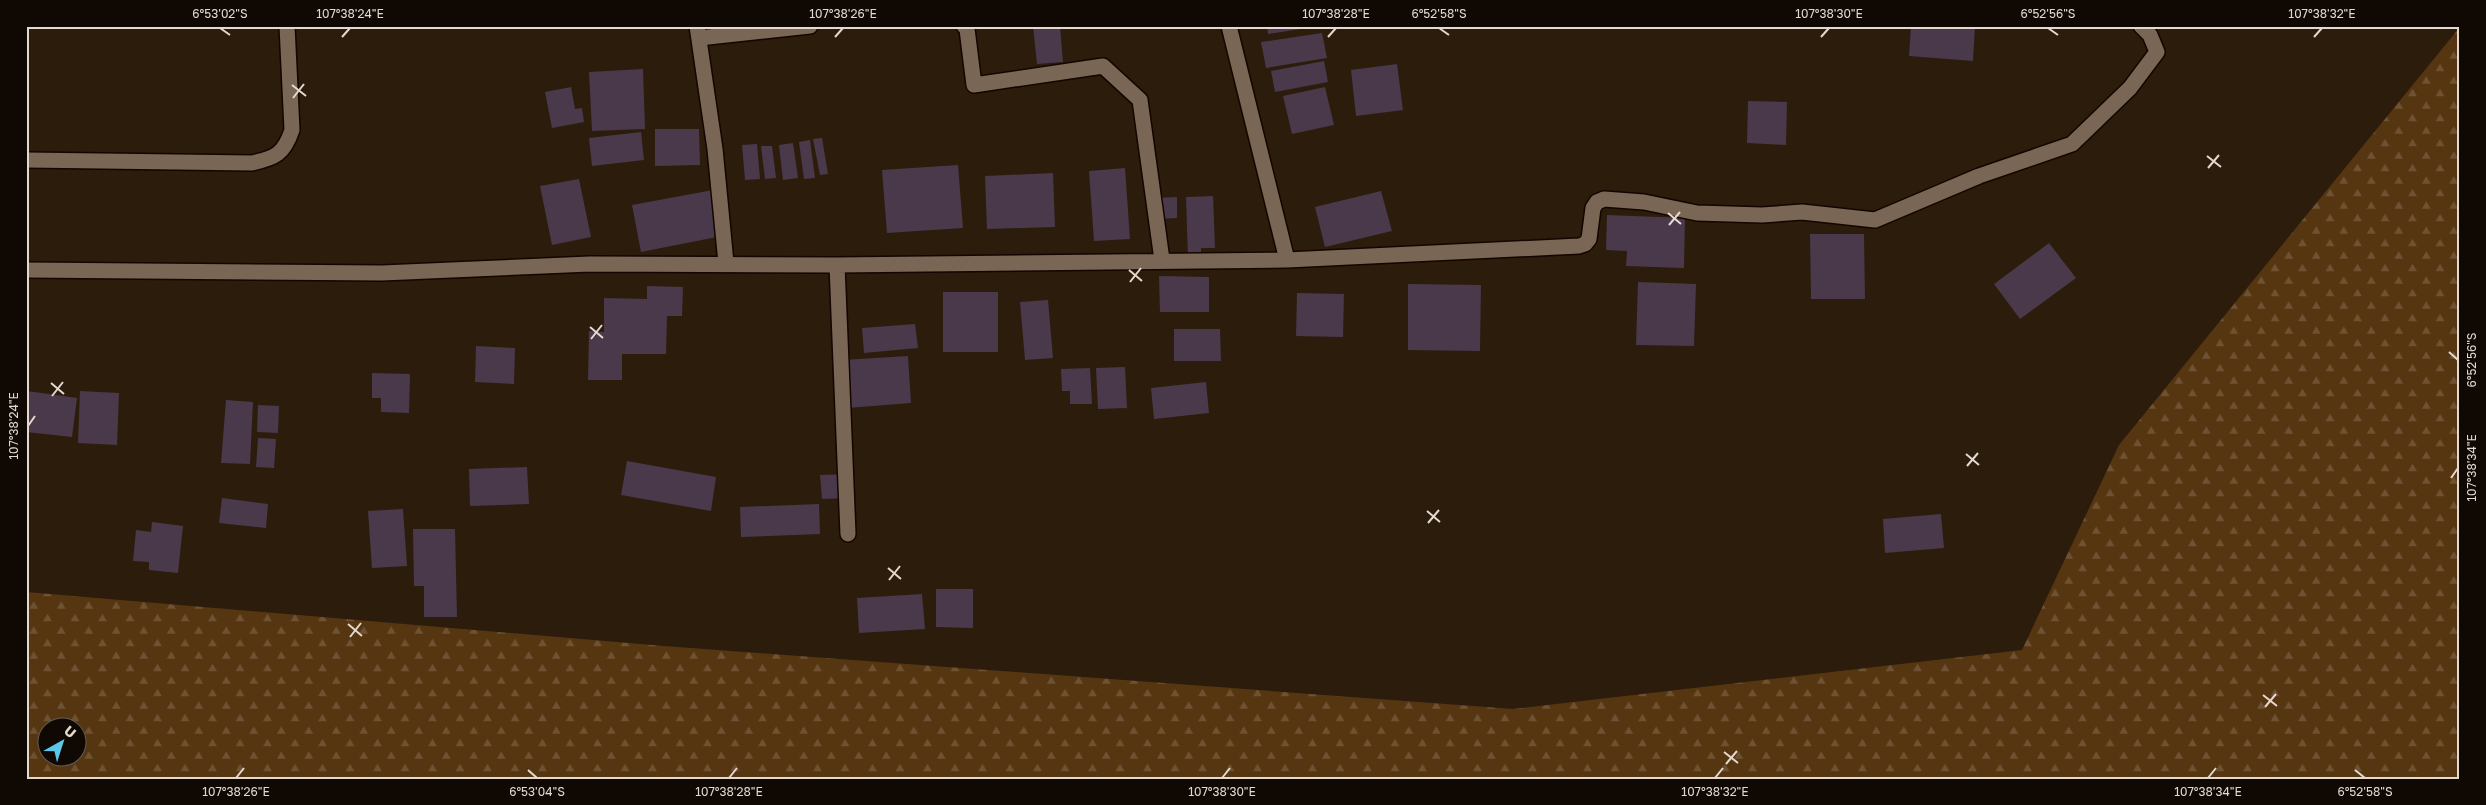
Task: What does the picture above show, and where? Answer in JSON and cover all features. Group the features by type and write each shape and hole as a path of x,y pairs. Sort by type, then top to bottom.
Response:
{"street":[{"path":"26,160 252,163 272,159 287,146 292,130 287,26"},
{"path":"726,263 715,149 700,59 698,32 810,26"},
{"path":"964,26 967,29 974,85 1104,66 1140,100 1162,260"},
{"path":"1230,26 1287,260"},
{"path":"26,270 382,273 590,264 726,263 837,265 1287,260 1579,246 1585,244 1588,238 1593,208 1596,202 1604,199 1644,202 1697,213 1762,215 1802,212 1876,220 1979,176 2072,144 2130,88 2157,52 2150,35 2141,26"},
{"path":"837,265 848,534"}],"green space":[{"path":"2460,27 2460,779 26,779 26,592 664,646 1513,709 2022,650 2119,445"}],"building":[{"path":"1033,26 1060,26 1063,62 1037,64"},
{"path":"1267,26 1314,26 1314,27 1268,34"},
{"path":"1911,26 1975,26 1973,61 1909,56"},
{"path":"1322,33 1327,58 1266,68 1261,42"},
{"path":"1324,61 1328,82 1275,92 1271,71"},
{"path":"1397,64 1403,110 1356,116 1351,70"},
{"path":"643,69 645,129 592,131 589,72"},
{"path":"571,87 575,109 582,108 584,122 552,128 545,92"},
{"path":"1325,87 1334,125 1292,134 1283,96"},
{"path":"1748,101 1787,102 1786,145 1747,143"},
{"path":"655,129 699,129 700,165 655,166"},
{"path":"641,132 644,160 592,166 589,138"},
{"path":"822,138 828,174 820,175 813,139"},
{"path":"810,140 815,178 804,179 799,142"},
{"path":"793,143 798,178 783,180 779,145"},
{"path":"757,144 760,179 745,180 742,145"},
{"path":"761,146 772,146 776,178 765,179"},
{"path":"958,165 963,228 887,233 882,170"},
{"path":"1125,168 1130,239 1094,241 1089,171"},
{"path":"1053,173 1055,227 987,229 985,176"},
{"path":"579,179 591,237 552,245 540,186"},
{"path":"713,190 722,236 641,252 632,205"},
{"path":"1381,191 1392,231 1325,247 1315,207"},
{"path":"1213,196 1215,248 1201,248 1201,258 1188,258 1186,197"},
{"path":"1177,197 1177,218 1157,219 1156,198"},
{"path":"1607,215 1685,218 1684,268 1626,266 1627,251 1606,250"},
{"path":"1810,234 1864,234 1865,299 1811,299"},
{"path":"2049,243 2076,278 2020,319 1994,284"},
{"path":"1159,276 1209,277 1209,312 1160,312"},
{"path":"1638,282 1696,284 1694,346 1636,345"},
{"path":"1408,284 1481,285 1480,351 1408,350"},
{"path":"647,286 683,287 682,316 667,316 666,354 622,354 622,380 588,380 589,331 604,332 604,298 647,299"},
{"path":"943,292 998,292 998,352 943,352"},
{"path":"1297,293 1344,294 1343,337 1296,336"},
{"path":"1048,300 1053,358 1025,360 1020,302"},
{"path":"915,324 918,348 864,353 862,328"},
{"path":"1174,329 1220,329 1221,361 1174,361"},
{"path":"476,346 515,348 514,384 475,382"},
{"path":"908,356 911,403 847,408 843,360"},
{"path":"1125,367 1127,408 1098,409 1096,368"},
{"path":"1090,368 1092,404 1070,404 1070,391 1062,391 1061,369"},
{"path":"372,373 410,374 409,413 381,412 381,398 372,398"},
{"path":"1206,382 1209,413 1154,419 1151,388"},
{"path":"27,391 77,398 72,437 26,432"},
{"path":"80,391 119,393 117,445 78,443"},
{"path":"226,400 253,402 250,464 221,463"},
{"path":"258,405 279,406 278,433 257,432"},
{"path":"258,438 276,439 274,468 256,467"},
{"path":"627,461 716,477 711,511 621,495"},
{"path":"527,467 529,504 470,506 469,469"},
{"path":"849,474 851,498 822,499 820,475"},
{"path":"222,498 268,504 266,528 219,523"},
{"path":"819,504 820,534 741,537 740,507"},
{"path":"403,509 407,566 372,568 368,511"},
{"path":"1941,514 1944,548 1885,553 1883,519"},
{"path":"152,522 183,526 178,573 149,570 149,562 133,561 136,530 151,532"},
{"path":"413,529 455,529 457,617 424,617 424,586 414,586"},
{"path":"936,589 973,589 973,628 936,627"},
{"path":"922,594 925,629 859,633 857,598"}]}
